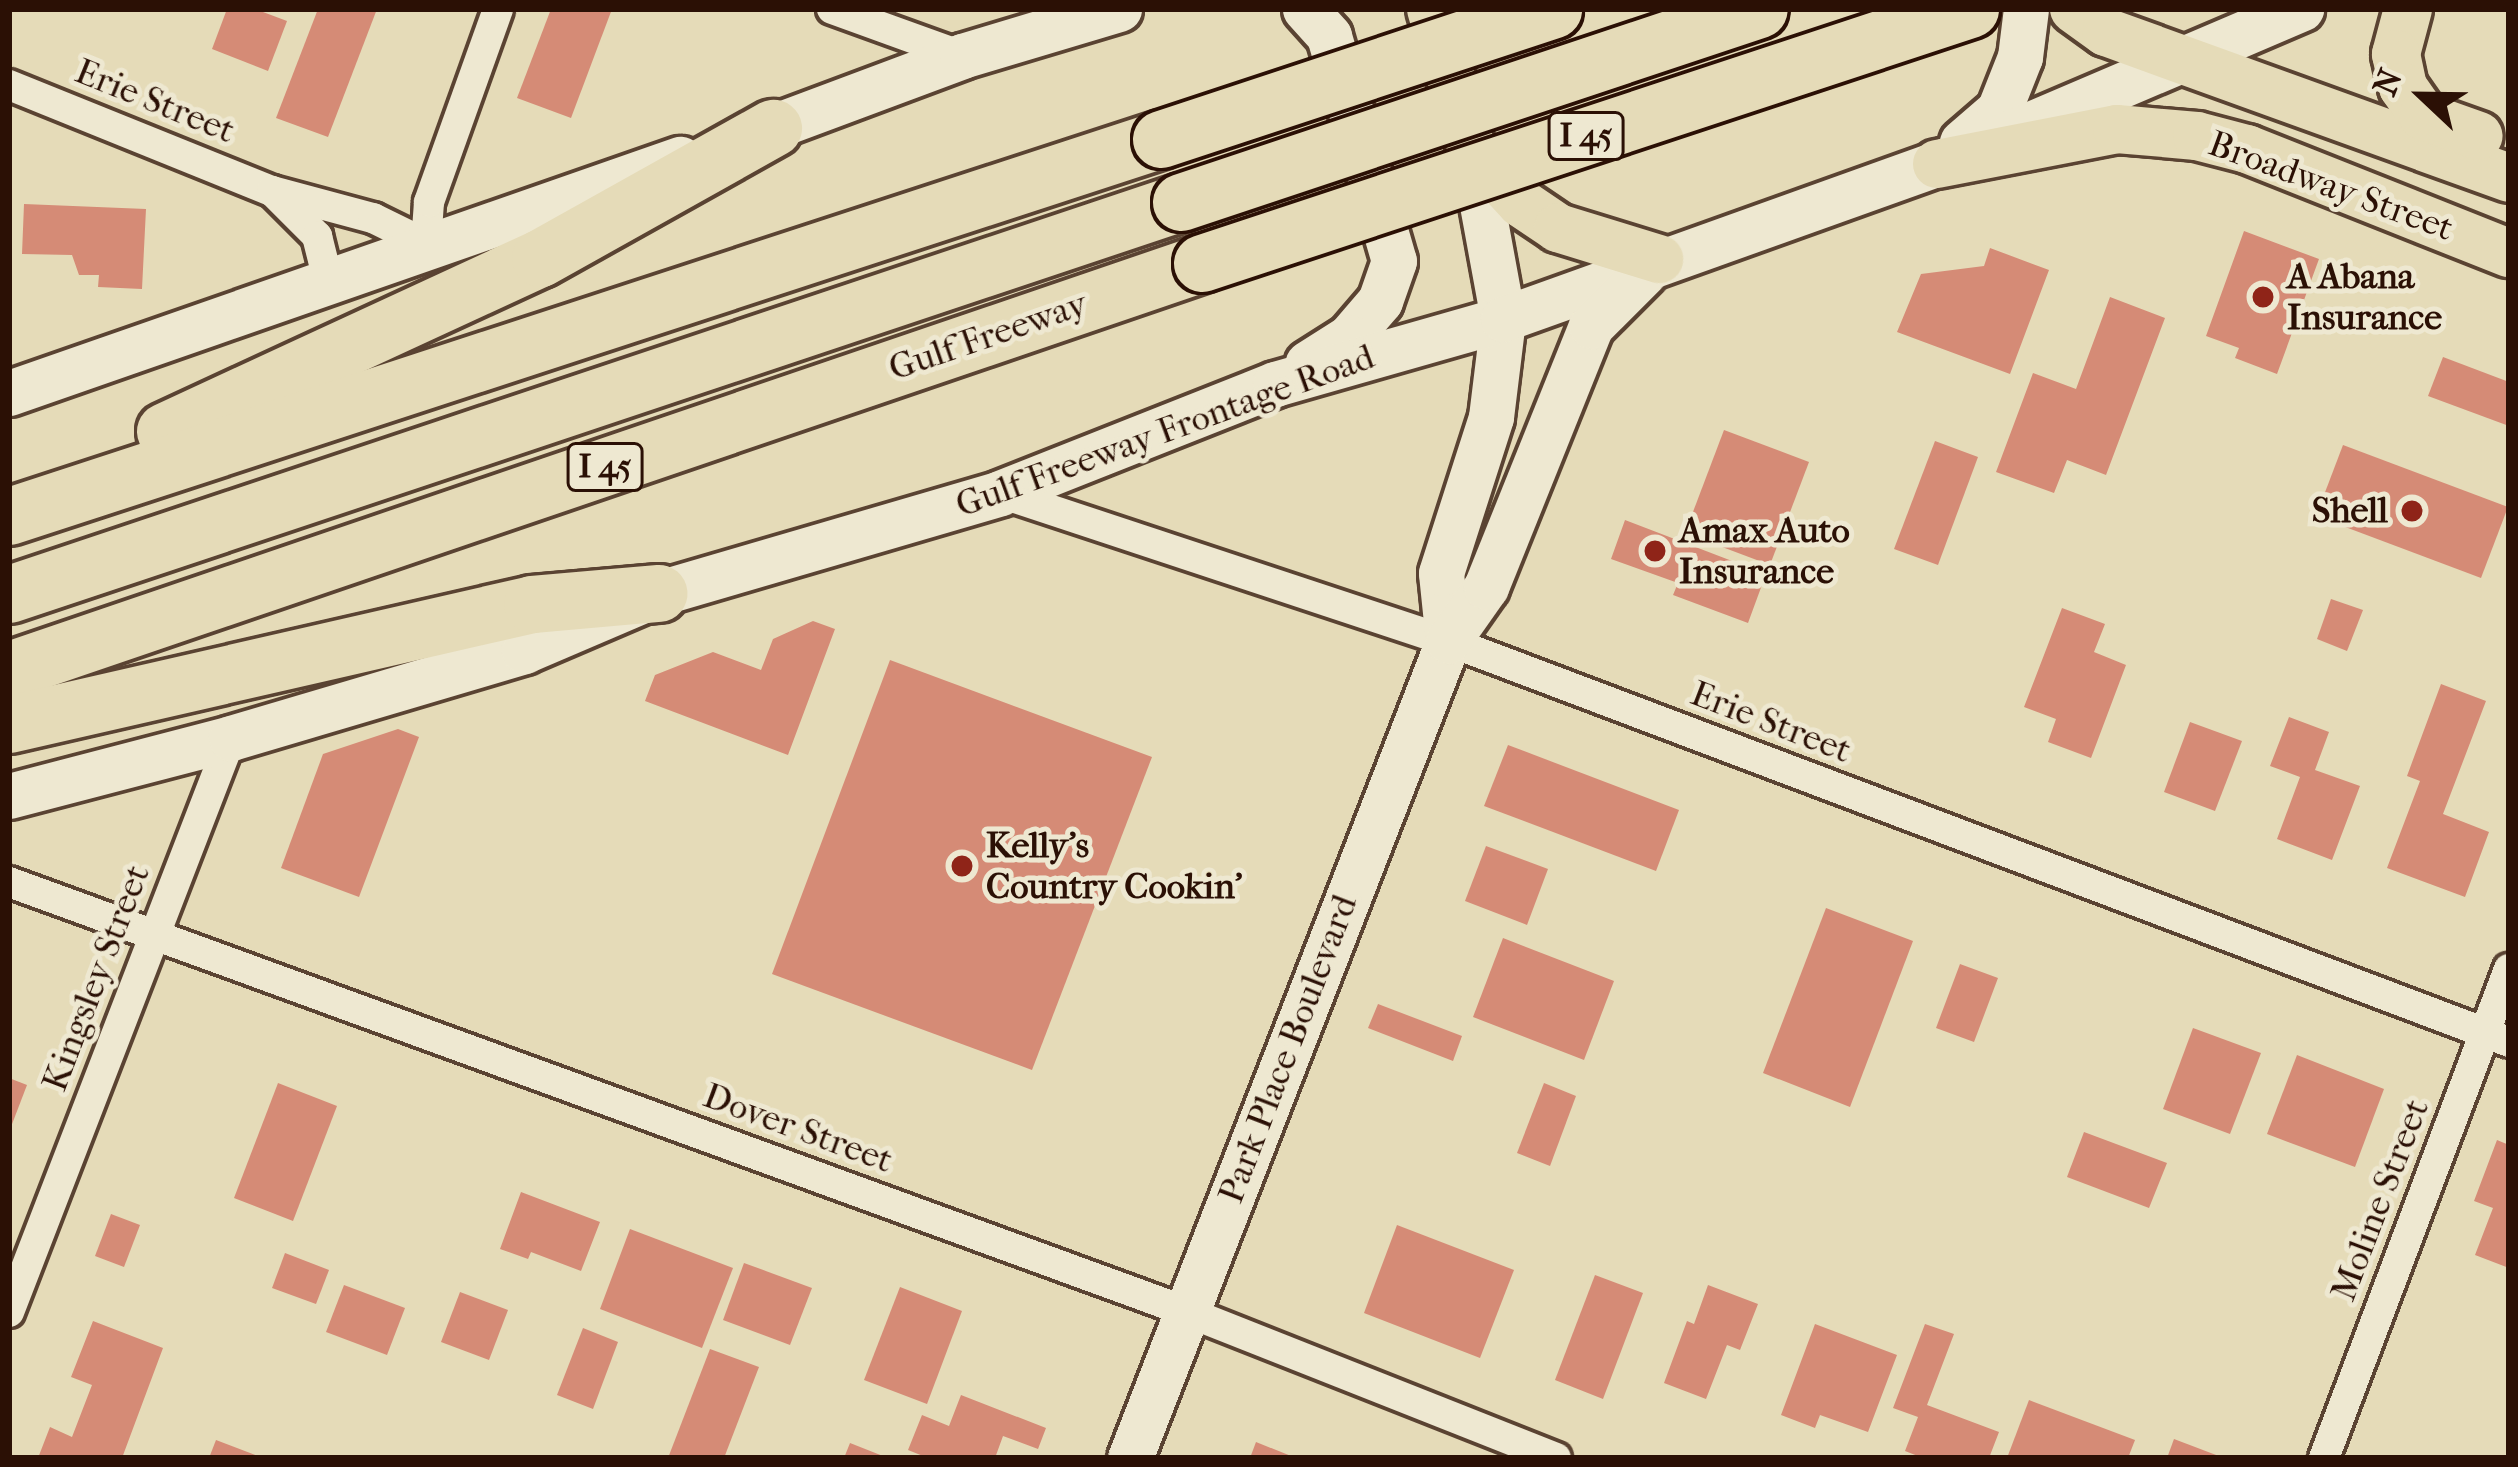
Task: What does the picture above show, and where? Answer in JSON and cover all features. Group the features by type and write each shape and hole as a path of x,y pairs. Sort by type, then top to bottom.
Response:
{"highway":[{"path":"34,508 1552,9"},
{"name":"Gulf Freeway","path":"9,594 1759,9"},
{"name":"Gulf Freeway","path":"9,670 1202,263 1970,9"},
{"path":"34,508 168,429 520,268 773,128"},
{"path":"9,724 532,604 659,593"}],"main road":[{"path":"9,393 427,244 773,128 962,56 1119,9"},
{"path":"1275,384 1349,338 1380,302 1394,262 1329,35 1305,9"},
{"path":"1937,164 1999,110 2020,57 2026,9"},
{"name":"Broadway Street","path":"2074,9 2106,32 2509,177"},
{"name":"Gulf Freeway Frontage Road","path":"9,796 231,738 524,651 659,593 1000,493 1275,384 1503,319 1659,259 1937,164 2301,9"},
{"path":"2408,9 2396,55 2403,87 2423,116 2482,137 2509,177"},
{"path":"1433,11 1472,150 1521,203 1558,228 1659,259"},
{"name":"Broadway Street","path":"1937,164 2117,129 2197,136 2247,149 2509,253"},
{"name":"Park Place Boulevard","path":"1448,641 1441,573 1491,417 1503,319 1472,150"},
{"name":"Park Place Boulevard","path":"1130,1458 1448,641 1486,587 1591,326 1659,259"}],"street":[{"path":"427,244 429,202 498,9"},
{"path":"832,9 962,56"},
{"name":"Erie Street","path":"9,86 272,190 373,218 427,244"},
{"name":"Erie Street","path":"272,190 316,236 328,280"},
{"name":"Erie Street","path":"1000,493 1448,641 2497,1037"},
{"name":"Kingsley Street","path":"9,1312 231,738"},
{"name":"Dover Street","path":"9,882 1185,1311 1556,1458"},
{"name":"Moline Street","path":"2324,1458 2497,1037 2509,969"}],"building":[{"path":"227,9 255,9 287,21 268,71 212,49"},
{"path":"318,9 377,9 328,137 276,118"},
{"path":"551,9 612,9 571,118 517,98"},
{"path":"24,204 146,209 142,289 98,287 99,275 79,275 72,255 22,254"},
{"name":"A Abana Insurance","path":"2244,231 2319,259 2277,374 2235,358 2239,348 2206,336"},
{"path":"1990,248 2049,270 2010,374 1897,332 1921,274 1984,266"},
{"path":"2110,297 2165,318 2106,475 2067,460 2054,493 1996,472 2033,373 2076,389"},
{"name":"Shell","path":"2443,357 2509,382 2509,426 2428,396"},
{"path":"1724,430 1809,462 1770,565 1685,533"},
{"path":"1935,441 1978,457 1938,565 1894,549"},
{"name":"Shell","path":"2343,445 2508,507 2481,578 2316,516"},
{"path":"1625,520 1766,574 1748,623 1673,595 1678,583 1611,559"},
{"path":"2331,599 2363,610 2347,651 2317,639"},
{"path":"2062,608 2105,624 2094,652 2126,665 2091,758 2048,742 2056,719 2024,707"},
{"path":"813,621 835,629 788,755 645,701 655,675 713,652 761,670 773,639"},
{"name":"Kelly's Country Cookin'","path":"890,660 1152,757 1032,1070 772,974"},
{"path":"2441,684 2486,701 2443,814 2489,832 2465,897 2387,868 2420,781 2407,776"},
{"path":"2289,717 2329,732 2315,770 2360,786 2332,860 2277,839 2300,777 2270,766"},
{"path":"2190,722 2242,741 2215,811 2164,792"},
{"path":"398,729 419,737 359,897 281,868 323,754"},
{"path":"1508,745 1679,810 1656,871 1484,806"},
{"path":"1486,846 1548,869 1527,925 1465,901"},
{"path":"1826,908 1913,941 1850,1107 1763,1073"},
{"path":"1503,938 1614,981 1584,1060 1473,1017"},
{"path":"1960,964 1998,978 1974,1042 1936,1028"},
{"path":"1378,1004 1462,1036 1453,1061 1368,1028"},
{"path":"2193,1028 2261,1053 2230,1134 2163,1109"},
{"path":"2297,1055 2384,1089 2355,1167 2267,1134"},
{"path":"9,1078 27,1085 9,1132"},
{"path":"278,1083 337,1106 293,1221 234,1198"},
{"path":"1544,1083 1576,1096 1550,1166 1517,1153"},
{"path":"2084,1132 2167,1163 2149,1208 2067,1177"},
{"path":"2497,1140 2509,1145 2509,1268 2475,1255 2493,1208 2474,1201"},
{"path":"521,1192 600,1222 581,1271 531,1252 528,1259 500,1249"},
{"path":"111,1214 140,1225 124,1267 95,1256"},
{"path":"1397,1225 1514,1270 1480,1358 1364,1313"},
{"path":"630,1229 733,1268 702,1348 600,1309"},
{"path":"285,1253 329,1270 316,1304 272,1288"},
{"path":"744,1263 812,1288 790,1345 723,1320"},
{"path":"1595,1275 1643,1293 1603,1399 1555,1380"},
{"path":"344,1285 405,1308 387,1355 326,1332"},
{"path":"1708,1285 1758,1304 1740,1350 1727,1345 1706,1399 1664,1383 1687,1321 1694,1324"},
{"path":"900,1287 962,1311 927,1404 864,1380"},
{"path":"460,1292 508,1310 489,1360 441,1342"},
{"path":"93,1321 163,1348 122,1458 38,1458 50,1427 72,1437 92,1385 71,1377"},
{"path":"1815,1324 1897,1355 1868,1432 1820,1415 1815,1428 1781,1415"},
{"path":"1925,1324 1954,1334 1927,1405 1999,1432 1989,1458 1923,1458 1905,1451 1918,1417 1893,1408"},
{"path":"583,1328 618,1342 593,1409 557,1395"},
{"path":"710,1349 759,1367 724,1458 668,1458"},
{"path":"961,1395 1046,1428 1038,1449 1003,1436 995,1458 928,1458 908,1450 922,1415 949,1426"},
{"path":"2029,1400 2135,1440 2128,1458 2007,1458"},
{"path":"2174,1439 2224,1458 2167,1458"},
{"path":"216,1440 263,1458 209,1458"},
{"path":"1256,1442 1296,1458 1250,1458"},
{"path":"850,1443 888,1458 844,1458"}],"place":[{"name":"A Abana Insurance","path":"2263,297"},
{"name":"Shell","path":"2412,511"},
{"name":"Amax Auto Insurance","path":"1655,551"},
{"name":"Kelly's Country Cookin'","path":"962,866"}]}
